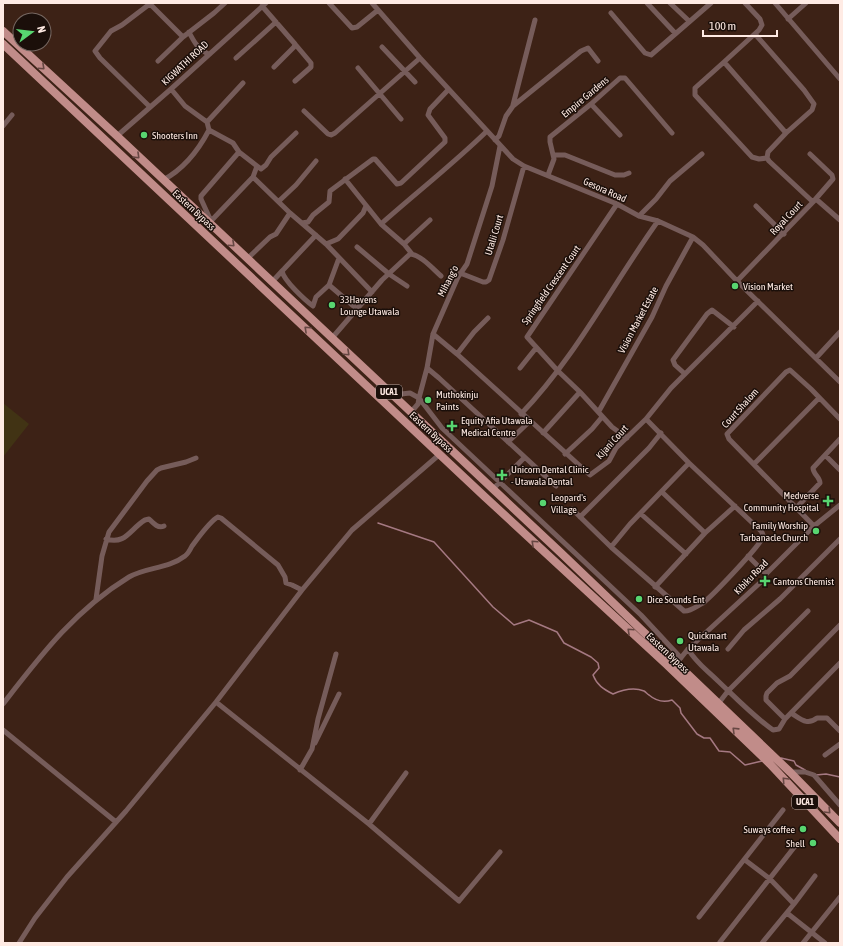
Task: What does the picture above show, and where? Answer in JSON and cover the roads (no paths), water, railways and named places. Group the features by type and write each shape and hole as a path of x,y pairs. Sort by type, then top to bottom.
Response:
{"main road":[{"name":"Eastern Bypass","path":"3,31 209,221 247,259 614,604 678,660 718,704 790,772 840,823"},
{"name":"Eastern Bypass","path":"3,44 553,560 666,664 766,760 840,840"},
{"path":"553,560 560,552"}],"street":[{"path":"150,107 94,51 111,31 122,25 150,3 183,37"},
{"path":"158,61 183,37 225,3"},
{"path":"329,3 352,28 357,27 378,10"},
{"name":"Gesora Road","path":"372,3 448,90 513,159 524,166 617,204 639,216 658,221 693,237 703,245 737,281 840,382"},
{"path":"647,3 675,34"},
{"path":"670,3 689,21"},
{"path":"611,13 648,55 653,53 711,3"},
{"path":"745,3 762,25 755,34 695,88 694,91 695,95 752,157 759,159 767,158 768,152 786,133 812,110 814,104 804,90 755,34"},
{"path":"774,3 840,79"},
{"path":"788,19 806,3"},
{"path":"264,5 276,22 311,63 311,67 295,81"},
{"name":"KIGWATHI ROAD","path":"117,136 264,5"},
{"path":"513,106 535,20"},
{"path":"236,58 276,22"},
{"path":"189,32 196,45 208,54"},
{"path":"274,67 294,47 295,44"},
{"path":"382,47 415,82"},
{"path":"495,140 499,136 506,116 513,106 585,48 588,48 598,61"},
{"path":"304,111 322,130 331,135 420,58"},
{"path":"724,62 786,133"},
{"path":"358,68 401,119"},
{"name":"Empire Gardens","path":"548,175 554,159 550,137 620,78 623,78 672,133"},
{"path":"207,122 243,84"},
{"path":"163,180 172,175 200,148 209,130 207,122 185,106 171,89"},
{"path":"302,223 308,222 313,215 329,202 330,191 373,159 376,159 397,184 401,184 445,142 445,138 428,115 430,109 448,90"},
{"path":"591,104 620,135"},
{"path":"3,126 12,114"},
{"path":"209,130 233,143 239,152 261,168 266,165 271,157 296,133"},
{"path":"381,224 414,194 457,160 487,131"},
{"name":"Mihang'o","path":"410,412 418,404 427,368 433,334 460,273 467,264 492,186 500,146"},
{"path":"239,152 201,196 209,221 253,177 257,166"},
{"path":"639,216 656,200 670,181 702,154"},
{"path":"810,154 832,174 833,178 815,200 840,220"},
{"path":"554,155 565,155 615,175 624,175 629,173"},
{"name":"Royal Court","path":"737,281 784,234 815,200 767,158"},
{"path":"279,201 296,185 316,160"},
{"name":"Utalii Court","path":"460,273 483,282 489,280 524,166"},
{"path":"253,177 290,213 326,244 372,292"},
{"path":"345,179 381,224 404,244 412,254 428,264 441,276"},
{"name":"Springfield Crescent Court","path":"617,204 527,336 527,339 599,411 599,414 612,427 627,438"},
{"path":"326,244 338,240 363,213 366,206"},
{"path":"756,206 784,234"},
{"path":"247,259 270,237 276,234 290,213"},
{"path":"404,244 430,220"},
{"path":"521,414 542,392 567,359 658,221"},
{"path":"272,282 316,235"},
{"name":"Vision Market Estate","path":"599,411 652,317 666,286 693,237"},
{"path":"357,247 389,274 407,286"},
{"path":"332,338 389,274 407,256 412,254"},
{"path":"282,271 284,277 313,306 316,297 328,285 339,258"},
{"path":"328,285 357,309"},
{"name":"Kijani Court","path":"433,334 590,475 609,461 616,448 646,419 671,388 734,327 758,301"},
{"path":"685,374 675,365 673,360 707,314 712,310 734,327"},
{"path":"457,354 474,332 488,318"},
{"path":"816,358 839,336"},
{"path":"520,368 536,348"},
{"path":"427,368 556,486"},
{"name":"Court Shalom","path":"814,526 729,439 727,434 788,370 791,371 840,419"},
{"path":"543,433 580,392"},
{"path":"392,395 410,393 419,398 442,428 641,615 678,660"},
{"path":"754,464 819,398"},
{"path":"565,454 602,417"},
{"path":"572,509 611,547 681,610 688,611 703,602 748,556 762,538 763,533 689,463 646,419"},
{"path":"508,442 530,420"},
{"path":"435,436 442,428"},
{"path":"580,518 649,448 660,433"},
{"path":"796,508 820,483 813,468 840,439"},
{"path":"19,943 35,918 67,877 116,822 216,702 302,590 352,530 440,454"},
{"path":"825,455 840,470"},
{"path":"96,599 102,556 109,532 132,500 157,470 196,458"},
{"path":"493,489 524,458"},
{"path":"611,547 689,463"},
{"path":"662,492 705,534"},
{"name":"Kibiku Road","path":"678,660 764,579 766,574 814,526 840,505"},
{"path":"655,587 705,534 735,506"},
{"path":"641,514 686,554"},
{"path":"3,704 51,643 96,599 136,573 172,563 186,556 199,536 214,519 218,517 278,565 285,577 286,583 292,584 302,590"},
{"path":"106,539 116,541 127,536 145,520 149,519 157,526 164,526"},
{"path":"536,530 543,522"},
{"path":"728,649 744,630 780,599 840,539"},
{"path":"748,556 766,574"},
{"path":"614,604 621,596"},
{"path":"718,704 728,691 808,611"},
{"path":"785,719 766,700 767,693 777,684 790,676 840,625"},
{"path":"688,649 695,661 760,721 773,730 779,729 785,719 840,663"},
{"path":"312,749 318,719 336,654"},
{"path":"300,770 339,694"},
{"path":"216,702 369,824 459,901 500,852"},
{"path":"791,713 807,722 817,718 827,718 840,731"},
{"path":"3,730 116,822"},
{"path":"825,755 840,744"},
{"path":"790,772 805,772 814,775 840,806"},
{"path":"369,824 406,773"},
{"path":"699,917 783,810"},
{"path":"720,942 796,845"},
{"path":"745,860 770,879 794,904"},
{"path":"762,943 794,904 814,876"},
{"path":"803,943 840,896"},
{"path":"787,913 825,943"}],"waterway":[{"path":"378,523 434,542 493,607 514,625 529,620 557,632 564,643 591,657 598,663 599,668 593,675 598,684 606,690 613,694 624,690 636,689 644,691 654,699 660,701 672,700 680,708 681,713 697,734 704,738 710,738 719,751 730,752 745,765 762,761"},
{"path":"781,758 794,761 796,765 805,770"},
{"path":"816,775 826,774 840,777"}],"place":[{"name":"Shooters Inn","path":"144,135"},
{"name":"Vision Market","path":"735,286"},
{"name":"33Havens Lounge Utawala","path":"332,305"},
{"name":"Muthokinju Paints","path":"428,400"},
{"name":"Equity Afia Utawala Medical Centre","path":"452,426"},
{"name":"Unicorn Dental Clinic - Utawala Dental","path":"502,475"},
{"name":"Medverse Community Hospital","path":"828,501"},
{"name":"Leopard's Village","path":"543,503"},
{"name":"Family Worship Tarbanacle Church","path":"816,531"},
{"name":"Cantons Chemist","path":"765,581"},
{"name":"Dice Sounds Ent","path":"639,599"},
{"name":"Quickmart Utawala","path":"680,641"},
{"name":"Suways coffee","path":"803,829"},
{"name":"Shell","path":"813,843"}]}
